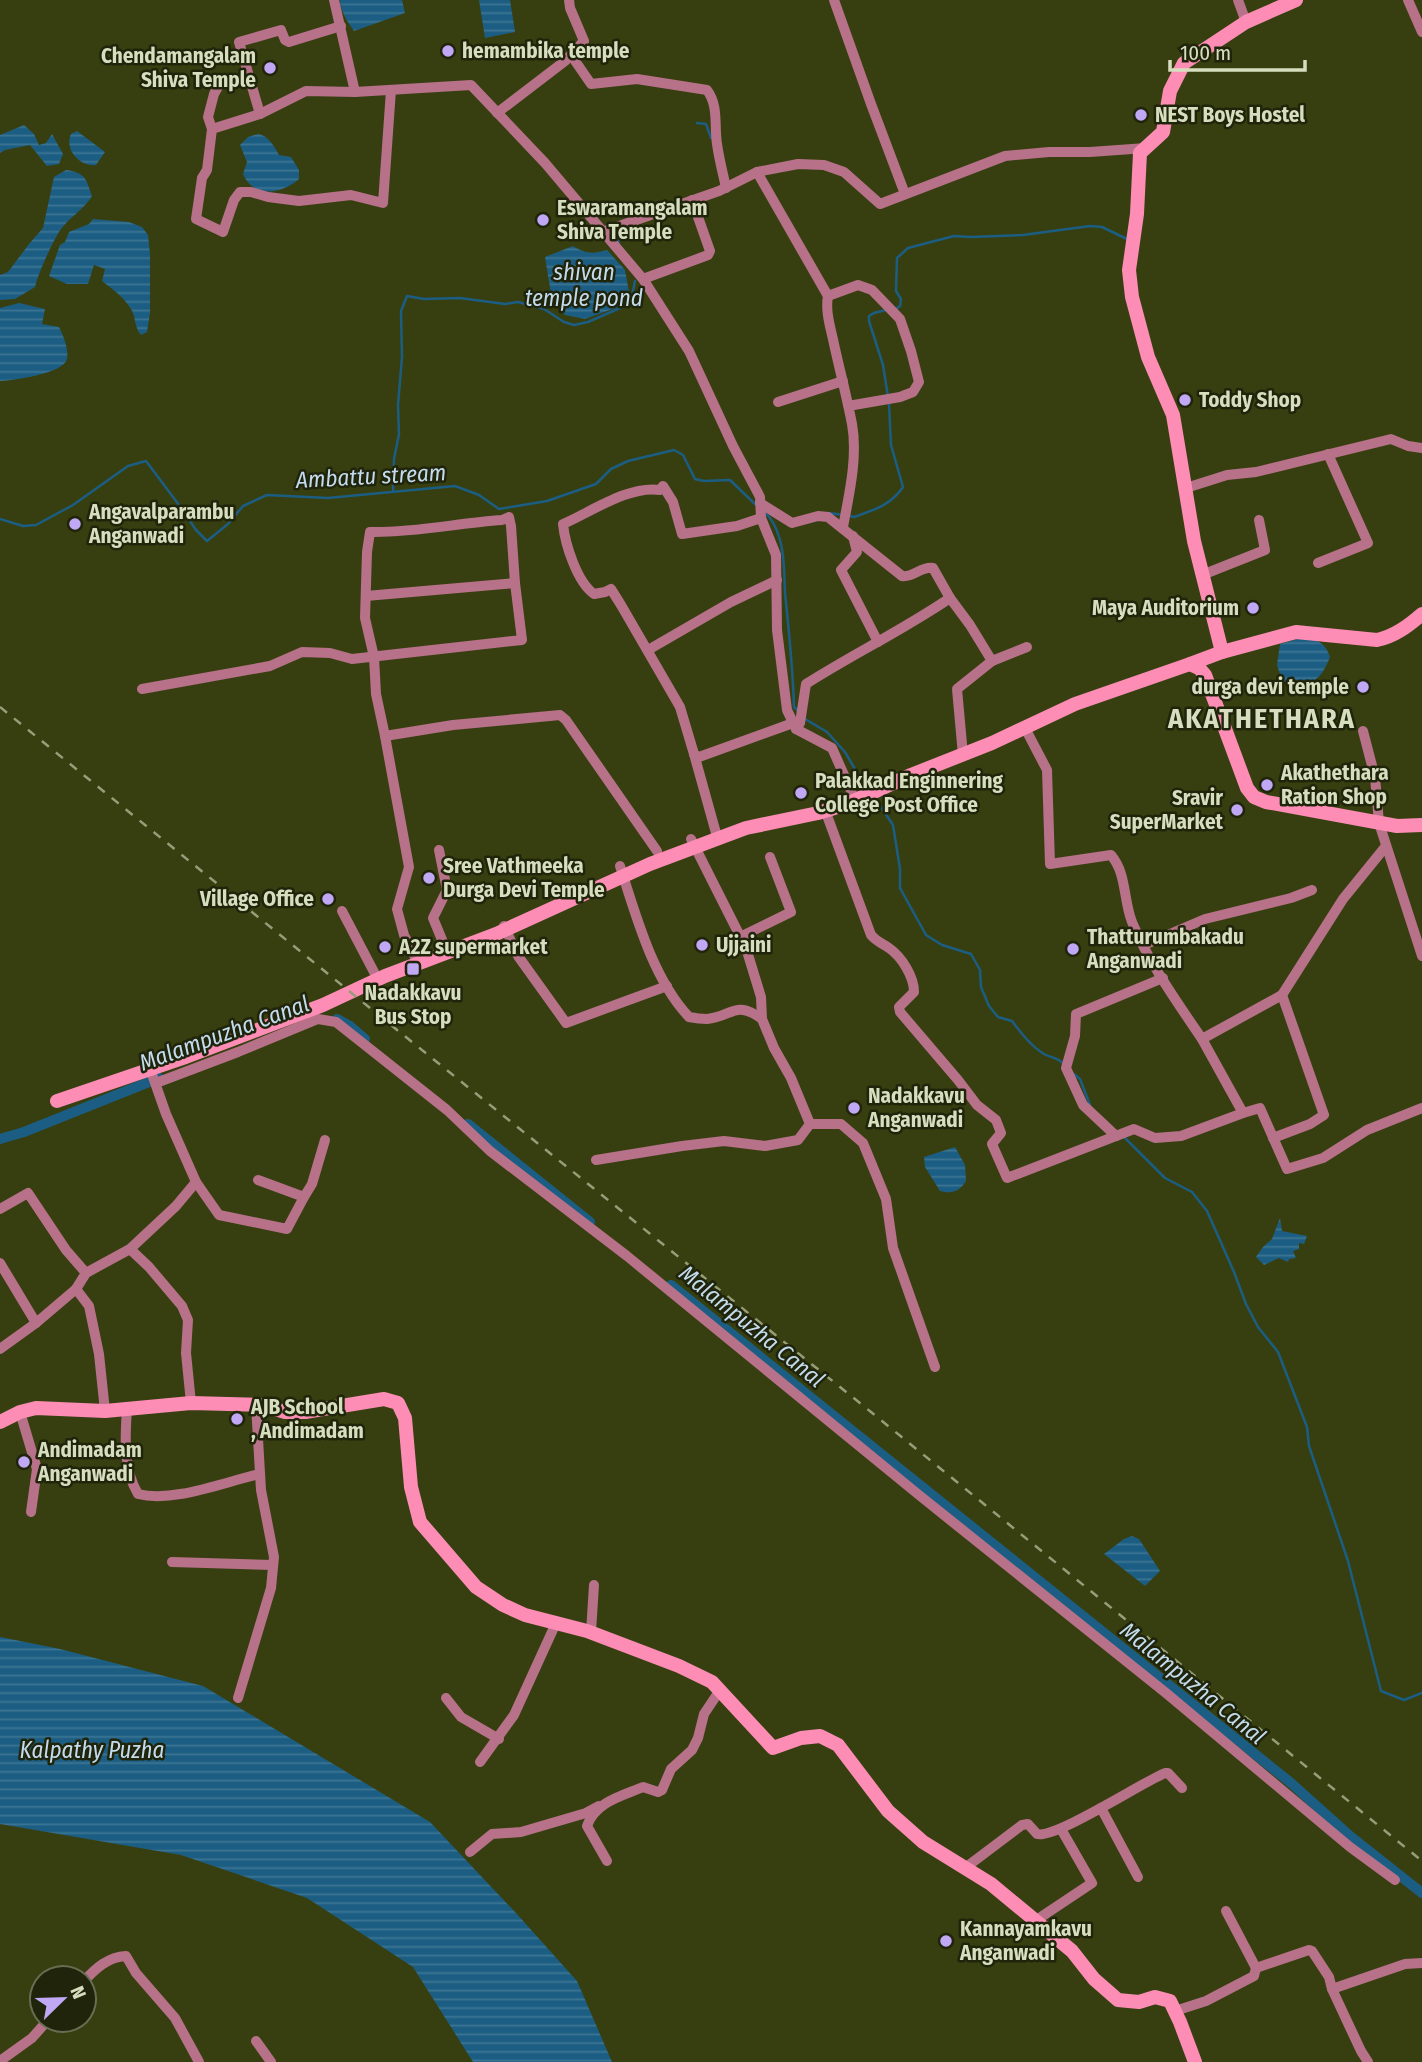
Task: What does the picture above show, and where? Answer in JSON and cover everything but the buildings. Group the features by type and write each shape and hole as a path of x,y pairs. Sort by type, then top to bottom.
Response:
{"street":[{"path":"334,0 355,92"},
{"path":"497,113 571,55 584,41 569,0"},
{"path":"834,0 905,194"},
{"path":"1238,0 1246,22"},
{"path":"1222,652 1194,541 1173,415 1148,357 1132,297 1129,271 1137,214 1140,153 1163,132 1170,91 1184,63 1246,22 1296,0"},
{"path":"1408,0 1422,33"},
{"path":"260,114 239,42 281,30 285,40 289,42 341,26"},
{"path":"571,55 591,84 637,79 707,90 714,105 717,143 726,188"},
{"path":"212,129 260,114 306,91 355,92 471,85 545,163 643,279 689,351 760,497 761,517 776,555 777,630 786,710 796,725 832,748 865,796"},
{"path":"218,87 208,117 212,129 207,170 202,178 196,219 223,232 234,200 240,192 299,201 351,195 383,203 391,90"},
{"path":"602,232 726,188 757,172 799,164 824,165 844,172 880,204 1005,156 1146,148"},
{"path":"757,172 828,296 826,305 853,428 853,477 844,521"},
{"path":"643,279 708,255 710,251 692,200"},
{"path":"828,296 858,285 872,290 900,319 919,382 913,392 848,406"},
{"path":"778,402 843,381"},
{"path":"1186,488 1227,475 1256,472 1391,439 1422,448"},
{"path":"1318,563 1368,543 1328,454"},
{"path":"716,833 680,707 611,589 594,594 587,589 565,544 563,524 601,504 640,490 660,490 663,486 673,502 682,534 737,526 761,517"},
{"path":"761,504 787,519 828,516 844,521 853,536 857,552 841,570 878,642"},
{"path":"142,689 270,666 302,652 330,653 352,659 374,657 522,640 509,517 416,531 370,532 365,618 374,657 376,694 409,867 397,909 404,935 415,957"},
{"path":"1202,575 1265,550 1259,520"},
{"path":"853,536 902,576 906,577 927,567 933,568 992,661"},
{"path":"648,650 777,579"},
{"path":"366,596 515,583"},
{"path":"694,754 699,757 796,725 803,708 806,684 914,623 950,598"},
{"path":"57,1101 183,1058 323,1005 385,976 496,934 650,864 746,828 825,810 865,796 1075,704 1222,652 1296,632 1377,639 1393,635 1422,614"},
{"path":"963,755 957,689 992,661 1027,647"},
{"path":"1190,664 1205,675 1247,788 1254,797 1266,802 1397,826 1422,825"},
{"path":"385,736 453,725 560,715 657,851"},
{"path":"1025,728 1047,770 1050,864 1111,855 1120,865 1132,920 1144,945 1202,1039 1243,1113"},
{"path":"1363,731 1375,777 1379,822 1422,956"},
{"path":"825,810 871,935 877,943 894,953 906,967 913,982 914,992 903,1002 900,1012 977,1105 996,1119 1001,1133 992,1144 1007,1178 1134,1129 1155,1138 1181,1136 1261,1108 1287,1169 1323,1158 1367,1130 1422,1108"},
{"path":"691,839 746,948 761,997 762,1020 810,1124"},
{"path":"1202,1039 1282,995 1343,899 1386,846"},
{"path":"439,849 447,890 433,918 445,947"},
{"path":"740,937 791,912 770,858"},
{"path":"620,866 636,916 677,1004 689,1017 708,1019 732,1010 750,1010 762,1020"},
{"path":"1144,945 1205,919 1292,898 1312,890"},
{"path":"342,911 374,972"},
{"path":"504,926 518,956 566,1023 667,986"},
{"path":"1116,1136 1083,1105 1066,1068 1068,1053 1075,1036 1076,1014 1163,978"},
{"path":"1273,1138 1310,1124 1324,1115 1282,995"},
{"path":"291,1008 302,1025"},
{"path":"326,1140 312,1184 287,1229 219,1214 196,1182 153,1077 238,1052 318,1019 336,1022 447,1110 491,1151 627,1256 1166,1693 1350,1847 1395,1880"},
{"path":"596,1160 724,1141 765,1146 798,1140 810,1124"},
{"path":"810,1124 841,1124 863,1143 886,1199 893,1248 934,1367"},
{"path":"258,1180 304,1197"},
{"path":"2,1346 36,1323 76,1289 86,1273 130,1249 176,1206 196,1182"},
{"path":"0,1209 28,1193 66,1250 86,1273"},
{"path":"130,1249 182,1306 188,1321 186,1353 191,1403"},
{"path":"0,1263 36,1323"},
{"path":"76,1289 89,1306 99,1354 105,1411"},
{"path":"0,1422 36,1408 105,1411 191,1403 256,1405 285,1412 305,1412 384,1399 398,1403 405,1418 411,1487 420,1522 476,1587 503,1605 525,1615 591,1632 679,1666 712,1682 773,1748 801,1738 820,1736 838,1745 888,1811 922,1842 991,1884 1072,1951 1094,1979 1118,2000 1139,2002 1156,1997 1170,2001 1195,2062"},
{"path":"238,1699 271,1588 274,1557 261,1490 256,1405"},
{"path":"127,1409 127,1453 132,1484 138,1494 178,1496 260,1474"},
{"path":"20,1412 37,1469 31,1512"},
{"path":"172,1563 273,1565"},
{"path":"591,1632 594,1585"},
{"path":"480,1762 514,1715 556,1623"},
{"path":"470,1852 492,1834 521,1832 586,1813 643,1787 658,1792 662,1790 671,1769 692,1750 704,1714 720,1690"},
{"path":"446,1698 461,1717 499,1739"},
{"path":"965,1868 1023,1825 1028,1824 1042,1836 1061,1829 1165,1773 1172,1776 1182,1788"},
{"path":"601,1805 587,1826 607,1861"},
{"path":"1101,1808 1138,1877"},
{"path":"1035,1921 1092,1884 1061,1829"},
{"path":"1175,2011 1206,2001 1254,1976 1256,1968 1226,1911"},
{"path":"1256,1968 1312,1951 1329,1977 1332,1989 1368,2062"},
{"path":"98,1967 115,1957 126,1956 136,1973 175,2018 199,2062"},
{"path":"1332,1989 1405,1964 1422,1963"},
{"path":"0,2061 36,2034"},
{"path":"256,2041 271,2062"}],"water":[{"path":"340,0 402,0 405,13 354,31 343,12"},
{"path":"479,0 510,0 515,32 485,38"},
{"path":"24,125 34,134 39,145 46,143 52,134 63,154 59,164 47,166 30,145 0,153 0,135"},
{"path":"77,131 105,152 96,165 84,163 72,151 69,140 71,134"},
{"path":"258,134 268,139 279,155 291,157 299,170 299,179 285,188 269,192 261,191 248,182 243,174 247,162 240,145 248,137"},
{"path":"66,170 78,173 84,178 92,196 58,234 35,287 15,299 0,300 0,275 8,272 43,228 54,177"},
{"path":"93,219 129,222 142,227 148,235 150,313 147,332 141,335 128,305 102,281 105,269 94,265 88,284 67,284 49,276 60,245 65,242 69,232 89,224"},
{"name":"shivan temple pond","path":"573,246 590,252 607,250 625,270 629,292 618,307 585,319 565,315 552,300 545,257"},
{"path":"19,303 45,309 42,324 59,327 64,338 67,359 57,369 48,372 0,381 0,308"},
{"path":"1305,637 1321,643 1330,657 1317,678 1294,686 1282,680 1277,665 1280,644"},
{"path":"955,1147 965,1165 966,1181 955,1191 940,1191 925,1167 924,1157"},
{"path":"1280,1218 1282,1231 1307,1236 1304,1244 1299,1243 1299,1249 1293,1251 1296,1258 1289,1259 1288,1262 1279,1258 1264,1265 1256,1257 1272,1239"},
{"path":"1132,1536 1139,1539 1160,1571 1145,1586 1104,1554"},
{"name":"Kalpathy Puzha","path":"0,1637 60,1649 203,1686 430,1822 577,1981 612,2062 473,2062 413,1967 307,1898 181,1855 0,1824"}],"waterway":[{"path":"697,123 706,124 711,138"},
{"name":"Ambattu stream","path":"896,309 900,306 901,299 896,291 897,258 908,248 954,236 1023,235 1090,226 1102,227 1127,239"},
{"path":"619,244 616,233 622,230"},
{"path":"393,491 394,459 399,434 401,311 407,296 424,299 460,298 505,304 518,302 544,309 574,325 620,308 632,296 635,281"},
{"name":"Ambattu stream","path":"886,310 869,316 869,321 883,365 888,397"},
{"name":"Ambattu stream","path":"850,516 854,517 882,506 903,487 891,445 889,404"},
{"name":"Ambattu stream","path":"0,519 23,526 36,525 73,505 128,466 146,461 207,541 228,524 243,506 267,495 328,498 455,486 479,495 499,509 547,501 596,484 611,469 628,461 674,450 683,455 695,479 730,480 756,505"},
{"name":"Ambattu stream","path":"764,512 776,528 783,553 794,707 798,711"},
{"name":"Ambattu stream","path":"829,513 844,515"},
{"path":"805,719 827,732 845,752 866,788"},
{"path":"875,798 893,825 900,888 926,935 942,945 971,954 980,970 981,987 989,1006 998,1017 1012,1021 1035,1047 1064,1064"},
{"name":"Malampuzha Canal","path":"337,1019 365,1039"},
{"path":"1074,1074 1080,1079 1090,1105"},
{"name":"Malampuzha Canal","path":"0,1139 159,1078"},
{"name":"Malampuzha Canal","path":"468,1124 590,1222"},
{"path":"1125,1138 1165,1178 1192,1192 1207,1211 1246,1304 1258,1327 1278,1352 1307,1427 1309,1446 1348,1561 1381,1691 1404,1700 1422,1693"},
{"name":"Malampuzha Canal","path":"671,1285 1291,1783 1350,1836 1422,1893"}],"railway":[{"path":"0,707 1422,1861"}],"place":[{"name":"hemambika temple","path":"448,51"},
{"name":"Chendamangalam Shiva Temple","path":"270,68"},
{"name":"NEST Boys Hostel","path":"1141,115"},
{"name":"Eswaramangalam Shiva Temple","path":"543,220"},
{"name":"Toddy Shop","path":"1185,400"},
{"name":"Angavalparambu Anganwadi","path":"75,524"},
{"name":"Maya Auditorium","path":"1253,608"},
{"name":"durga devi temple","path":"1363,687"},
{"name":"Akathethara Ration Shop","path":"1267,785"},
{"name":"Palakkad Enginnering College Post Office","path":"801,793"},
{"name":"Sravir SuperMarket","path":"1237,810"},
{"name":"Sree Vathmeeka Durga Devi Temple","path":"429,878"},
{"name":"Village Office","path":"328,899"},
{"name":"Ujjaini","path":"702,945"},
{"name":"A2Z supermarket","path":"385,947"},
{"name":"Thatturumbakadu Anganwadi","path":"1073,949"},
{"name":"Nadakkavu Bus Stop","path":"413,969"},
{"name":"Nadakkavu Anganwadi","path":"854,1108"},
{"name":"AJB School , Andimadam","path":"237,1419"},
{"name":"Andimadam Anganwadi","path":"24,1462"},
{"name":"Kannayamkavu Anganwadi","path":"946,1941"}],"district":[{"name":"AKATHETHARA","path":"1262,718"}]}
